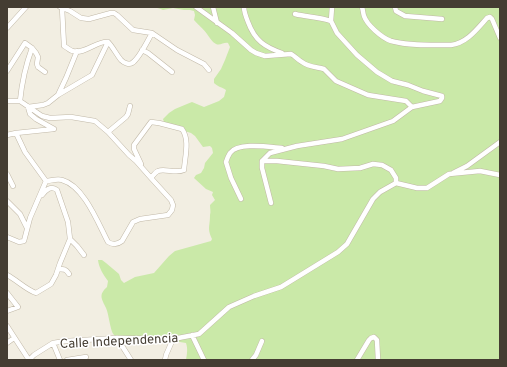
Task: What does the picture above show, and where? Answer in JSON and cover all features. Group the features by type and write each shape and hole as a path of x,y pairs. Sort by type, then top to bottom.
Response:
{"street":[{"path":"7,28 25,7"},
{"path":"152,33 142,50 130,64 125,63 112,45 108,42 103,42 77,52 72,51 64,46 61,7 81,18 89,19 114,13 133,30 152,33 177,50 204,64 209,70"},
{"path":"196,7 232,33 256,54 265,56 291,54 301,62 324,69 336,81 368,95 406,101 412,107"},
{"path":"213,7 217,23"},
{"path":"244,7 250,28 258,41 270,49 284,54"},
{"path":"271,202 262,168 262,161 270,153 298,146 342,139 393,121 412,107 440,101 442,98 442,96 392,81 377,72 357,55 337,33 331,22 332,7"},
{"path":"362,7 368,24 390,40 412,44 455,45 469,38 487,18 490,17 500,38"},
{"path":"395,7 396,11 405,16 442,19"},
{"path":"295,14 306,17 321,18 331,22"},
{"path":"28,107 43,106 58,95 92,75 108,42"},
{"path":"7,71 26,43 36,53 38,57 38,67 45,72"},
{"path":"20,101 26,62 32,48"},
{"path":"142,50 172,72"},
{"path":"58,95 77,52"},
{"path":"7,101 20,101 42,116 50,118 71,117 95,121 108,132 136,161 171,200 173,205 172,210 168,215 140,219 133,222 122,241 113,245 108,242 87,201 70,183 60,179 46,182"},
{"path":"108,132 126,117 130,106"},
{"path":"7,135 54,128 36,119 30,114 28,107"},
{"path":"145,171 134,149 134,145 151,122 182,128 186,138 184,170 180,172 156,172 150,178"},
{"path":"16,133 25,152 46,182"},
{"path":"262,161 277,161 338,169 360,168 373,164 382,165 391,170 396,178 396,183 417,188 427,188 449,174 467,166 500,142"},
{"path":"241,199 231,178 226,162 230,152 237,148 258,146 285,149"},
{"path":"449,174 480,171 500,175"},
{"path":"7,174 13,186"},
{"path":"7,237 19,242 24,240 30,218 46,182"},
{"name":"Calle Independencia","path":"29,360 53,343 66,341 117,338 173,339 199,334 229,307 280,287 338,252 347,244 373,199 380,192 396,183"},
{"path":"7,275 36,293 51,284 56,275 70,239 68,222 55,188 48,189 39,198"},
{"path":"7,201 20,214 27,228"},
{"path":"70,239 84,255"},
{"path":"58,269 66,270 69,274"},
{"path":"7,293 18,307 7,311"},
{"path":"7,326 29,360"},
{"path":"192,335 204,360"},
{"path":"357,360 369,340 374,337 377,340 378,360"},
{"path":"7,343 14,338"},
{"path":"117,338 131,360"},
{"path":"164,360 173,339"},
{"path":"252,360 256,355 262,341"},
{"path":"53,343 60,360"},
{"path":"67,360 86,357"}],"green space":[{"path":"137,7 500,7 500,360 186,360 186,343 162,340 136,342 124,340 114,335 111,330 107,311 102,300 102,292 107,287 108,281 99,266 98,260 102,260 119,274 124,283 135,277 154,273 175,251 211,241 212,239 209,227 210,205 215,200 212,195 213,192 206,189 194,178 196,175 201,173 205,163 213,153 212,148 210,146 203,147 191,133 165,125 163,119 175,109 192,102 204,107 219,101 224,97 226,90 214,83 214,79 221,69 230,47 228,43 216,44 213,42 194,20 194,11 173,8 163,10 157,8"}]}
